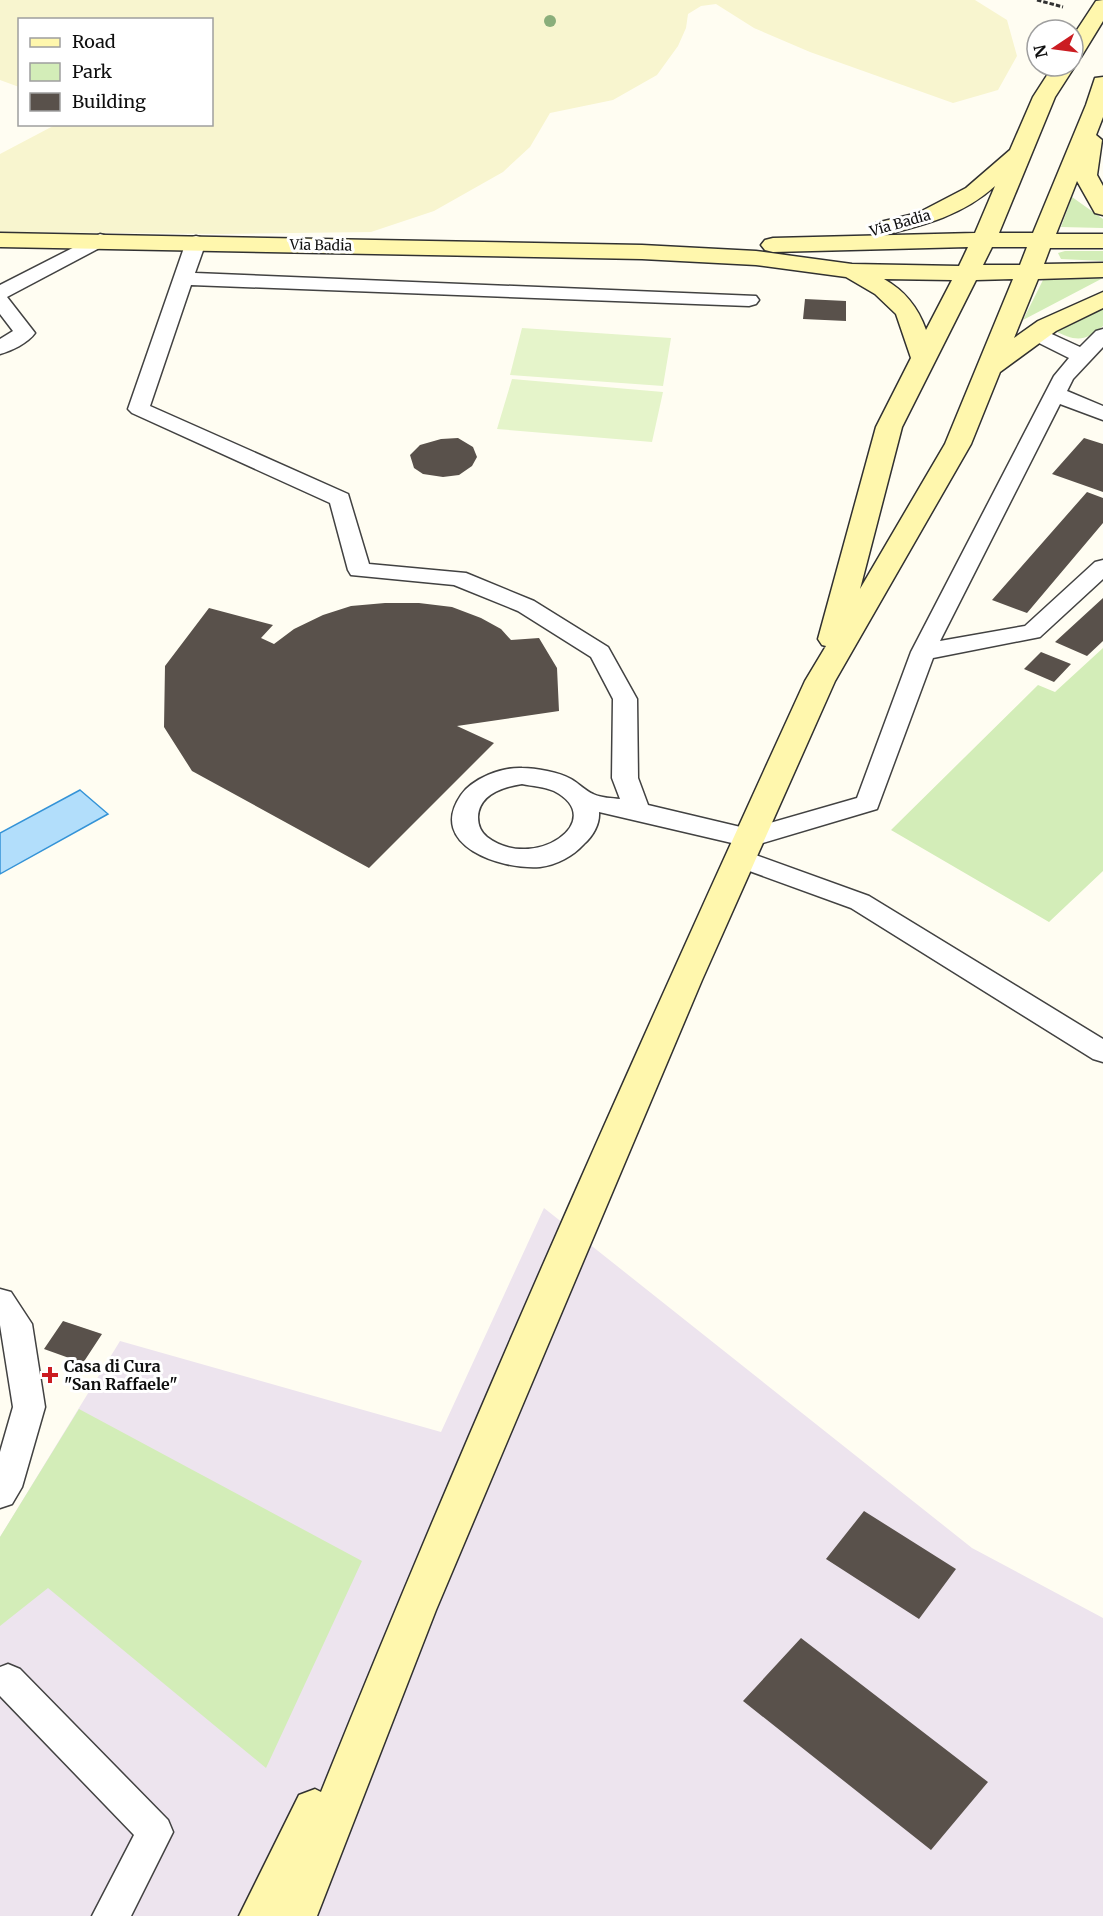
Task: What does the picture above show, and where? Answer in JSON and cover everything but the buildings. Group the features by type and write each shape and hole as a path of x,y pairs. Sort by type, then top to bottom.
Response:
{"main road":[{"path":"1085,33 1103,5"},
{"path":"820,681 889,427 984,240 1044,97 1056,78"},
{"path":"294,1916 415,1610 685,980 820,681 957,444 1029,271 1103,83"},
{"path":"1096,105 1086,175 1103,208"},
{"name":"Via Badia","path":"792,244 857,235 926,218 974,193 1023,148"},
{"name":"Via Badia","path":"0,240 100,240 642,252 756,258 852,272 968,273 1103,270"},
{"name":"Via Badia","path":"642,252 792,244 984,240 1103,241"},
{"name":"Via Badia","path":"852,272 884,289 907,311 924,359"},
{"path":"989,368 1047,326 1103,300"},
{"path":"262,1916 415,1610"}],"lane":[{"path":"0,293 100,240"},
{"path":"196,242 139,409 340,499 359,570 458,578 526,606 600,652 625,699 625,778 637,811"},
{"path":"184,279 749,300"},
{"path":"0,301 25,333 0,348"},
{"path":"1036,334 1083,357"},
{"path":"744,848 868,803 923,652 1064,376 1103,335"},
{"path":"1055,394 1103,414"},
{"path":"923,652 1032,632 1103,567"},
{"path":"583,801 588,814 586,827 578,839 566,849 549,856 530,859 510,858 485,848 468,832 464,819 466,807 474,795 487,785 513,777 541,777 573,790 583,801 637,811 744,848 860,902 1103,1052"},
{"path":"0,1301 17,1324 29,1407 6,1487 0,1494"},
{"path":"8,1680 155,1833 111,1916"}],"shaded area":[{"path":"0,0 975,0 1007,20 1017,56 998,90 953,103 810,52 754,28 716,4 701,6 688,14 686,28 678,46 657,75 613,100 550,113 530,147 503,172 434,211 371,232 223,234 0,232 0,154 53,126 213,126 213,18 18,18 18,87 0,80"},
{"path":"544,1208 972,1548 1103,1618 1103,1916 0,1916 0,1537 120,1341 441,1432"}],"green space":[{"path":"1072,197 1103,219 1103,228 1061,227"},
{"path":"1103,251 1103,261 1061,259 1058,253"},
{"path":"1103,278 1023,320 1043,280"},
{"path":"1103,304 1103,326 1085,338 1073,338 1053,330"},
{"path":"522,328 671,338 663,386 510,375"},
{"path":"512,379 663,392 652,442 497,429"},
{"path":"1103,648 1103,871 1049,922 891,830 1038,685 1055,692"},
{"path":"79,1409 362,1561 266,1768 48,1588 0,1626 0,1537"}],"water":[{"path":"80,790 108,814 0,874 0,833"}],"place":[{"name":"Casa di Cura \"San Raffaele\"","path":"50,1375"}]}
